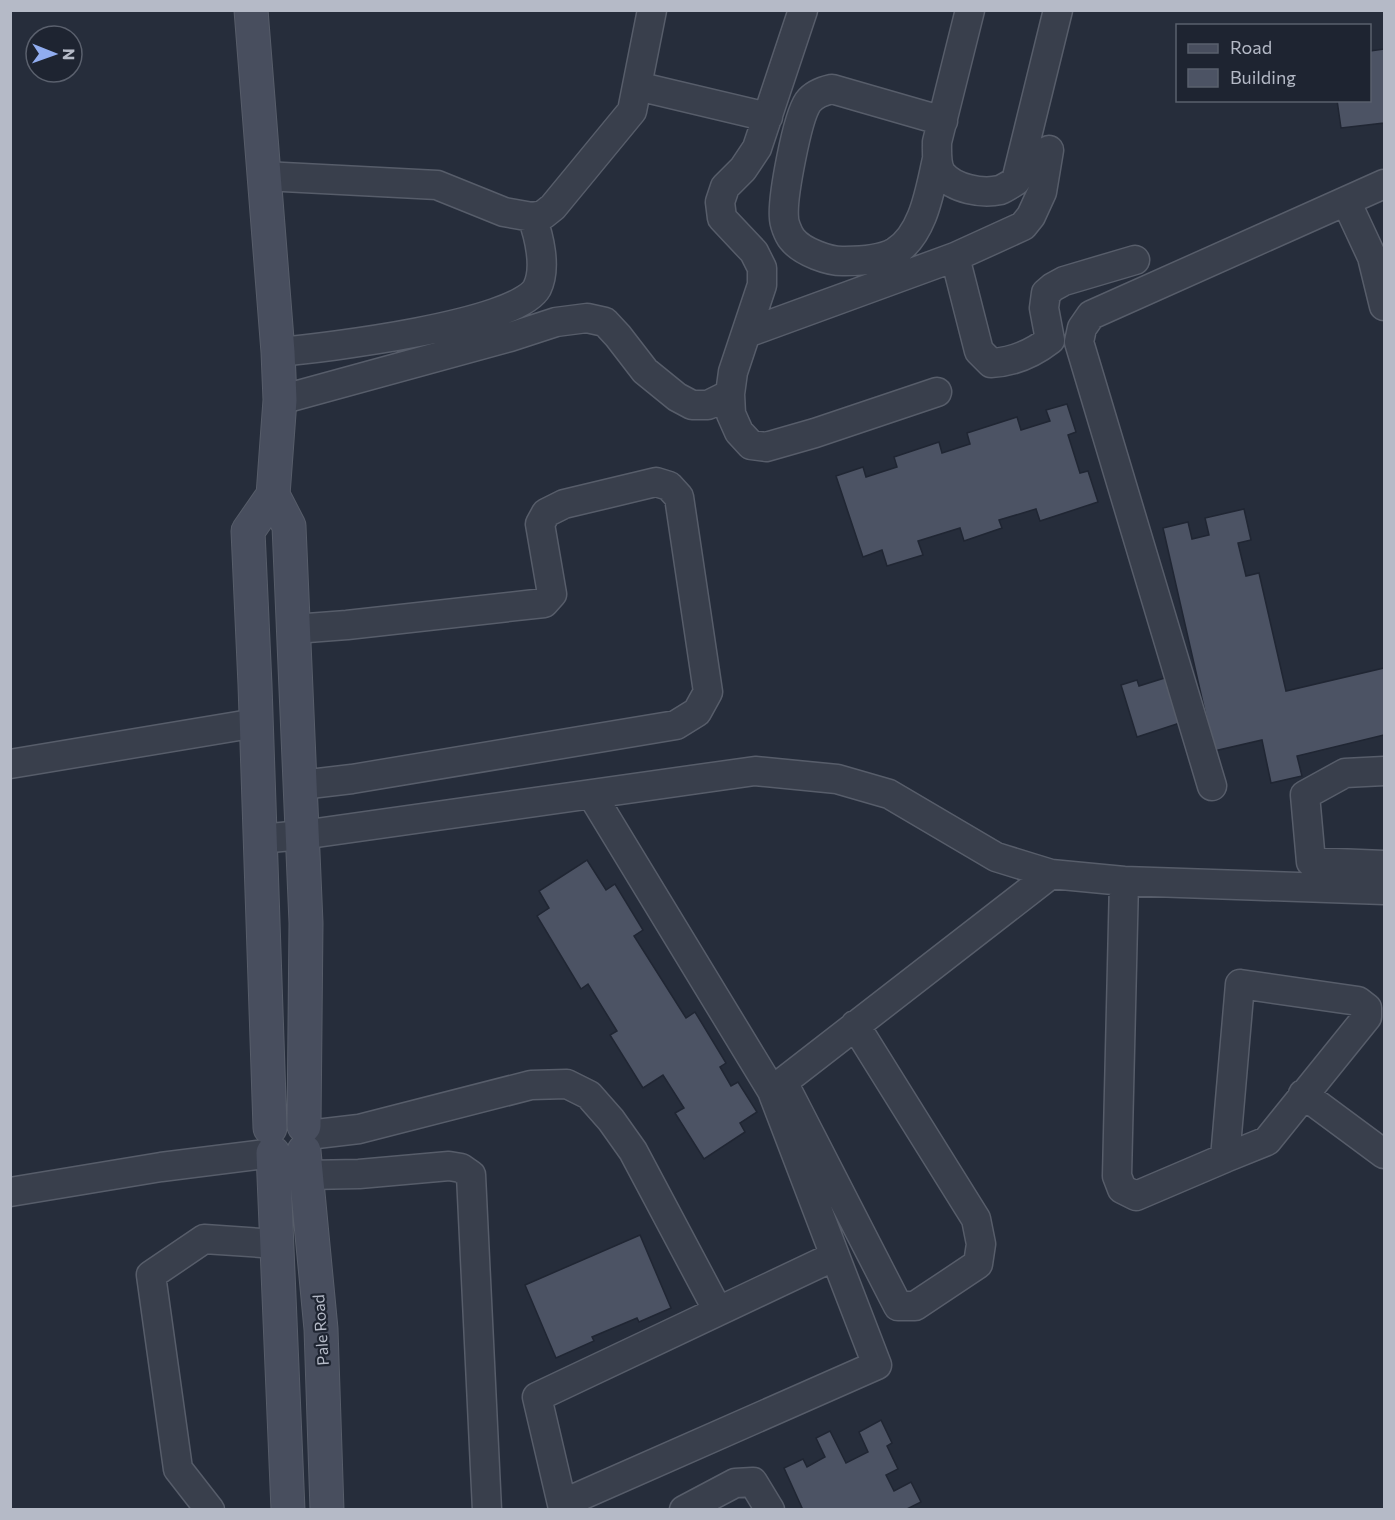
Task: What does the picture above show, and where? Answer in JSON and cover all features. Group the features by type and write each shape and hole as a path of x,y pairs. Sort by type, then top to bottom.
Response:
{"street":[{"path":"251,10 280,400 273,495 248,531 260,839 294,1144"},
{"path":"264,176 437,185 504,212 532,217 543,215 553,207 632,111 652,10"},
{"path":"802,10 757,148 743,169 725,187 720,202 722,218 754,252 762,268 762,285 733,372 730,394 731,414 739,432 751,445 766,447 938,392"},
{"path":"943,121 832,89 819,93 808,102 800,122 784,194 784,220 792,240 834,262 868,260 893,253 904,245 922,217 937,159 937,142 943,121 970,10"},
{"path":"937,159 941,173 953,183 968,189 986,192 1001,189 1016,181 1058,10"},
{"path":"637,86 768,117"},
{"path":"747,333 955,257 1023,226 1031,216 1042,192 1049,150"},
{"path":"1212,786 1079,342 1082,328 1091,315 1384,184"},
{"path":"1346,201 1372,257 1384,306"},
{"path":"278,352 345,346 483,318 527,300 537,288 542,266 537,229 532,217"},
{"path":"955,257 979,351 991,363 1007,362 1039,349 1050,340 1044,308 1046,293 1053,287 1065,281 1135,260"},
{"path":"280,400 510,337 556,322 587,318 605,322 645,371 677,397 692,405 708,405 730,394"},
{"path":"294,629 544,603 552,594 540,524 546,513 564,504 656,482 669,486 679,497 708,692 697,712 676,725 352,779 301,785"},
{"path":"273,495 290,526 306,923 294,1144 277,1244 288,1509"},
{"path":"10,764 256,723"},
{"path":"260,839 303,835 755,771 837,779 889,794 996,856 1051,874 1124,881 1384,890"},
{"path":"1384,771 1345,773 1305,795 1311,862 1384,866"},
{"path":"592,795 772,1091 877,1365 563,1507 537,1397 835,1256"},
{"path":"855,1025 976,1219 981,1244 978,1264 915,1306 898,1306 783,1082 855,1025 1051,874"},
{"path":"1124,881 1117,1176 1122,1189 1136,1196 1267,1142 1366,1017 1367,1008 1358,1001 1240,984 1225,1158"},
{"path":"10,1192 294,1144 531,1085 567,1084 589,1095 611,1120 633,1151 718,1311"},
{"path":"1303,1094 1384,1154"},
{"path":"294,1144 359,1174 449,1166 461,1168 471,1174 487,1509"},
{"name":"Pale Road","path":"294,1144 321,1329 327,1509"},
{"path":"210,1509 178,1469 151,1275 204,1239 277,1244"},
{"path":"684,1509 735,1483 753,1482 770,1509"}],"building":[{"path":"1384,49 1384,123 1341,128 1337,102 1371,102 1371,51"},
{"path":"1067,404 1076,432 1068,435 1080,473 1088,471 1098,502 1040,521 1036,509 999,520 1002,528 964,541 960,528 918,541 923,555 887,566 882,550 863,557 836,476 863,467 866,477 897,467 894,457 939,442 942,453 970,444 967,433 1017,417 1021,430 1050,421 1046,410"},
{"path":"1244,509 1251,540 1238,543 1246,576 1259,573 1286,691 1384,668 1384,735 1297,756 1302,776 1271,783 1262,740 1214,751 1163,528 1188,522 1192,539 1209,535 1205,518"},
{"path":"1171,676 1186,721 1137,737 1121,685 1137,680 1139,686"},
{"path":"587,860 606,890 615,884 643,930 634,936 686,1018 695,1012 726,1063 720,1067 731,1086 738,1082 757,1112 740,1123 745,1132 704,1159 675,1113 684,1108 663,1075 643,1088 610,1035 617,1031 588,984 581,989 537,916 549,908 539,891"},
{"path":"640,1235 671,1308 639,1322 637,1318 592,1337 594,1341 556,1358 525,1285"},
{"path":"881,1420 892,1443 887,1446 898,1469 886,1475 894,1491 911,1482 921,1502 905,1510 803,1510 784,1468 803,1459 807,1467 825,1457 816,1438 830,1431 846,1463 868,1452 859,1432"}]}
